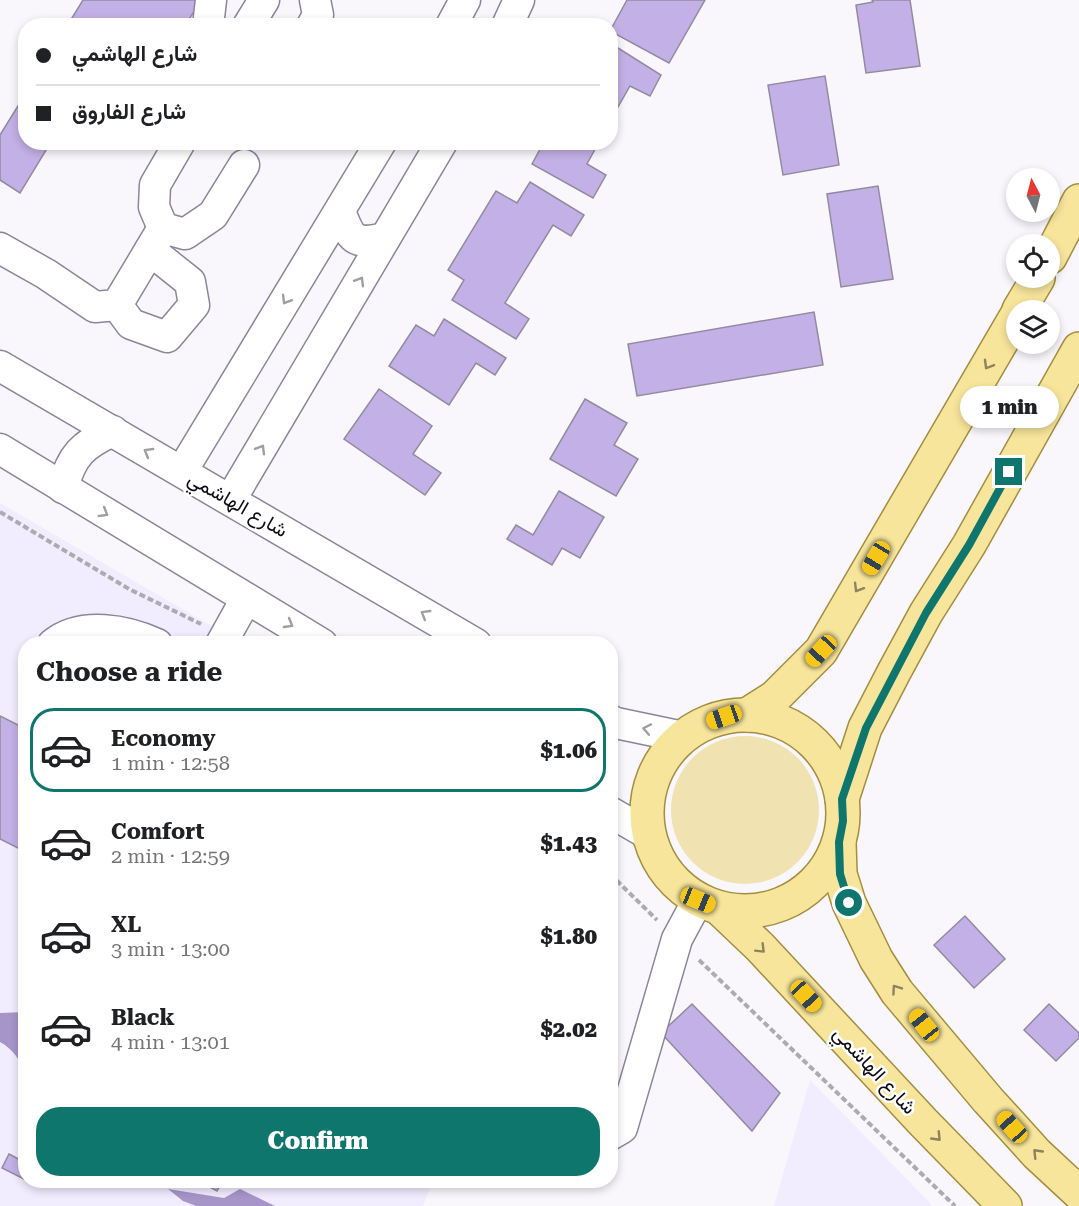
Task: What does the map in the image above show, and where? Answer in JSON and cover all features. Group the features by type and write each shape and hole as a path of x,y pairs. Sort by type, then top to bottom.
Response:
{"main road":[{"path":"1060,238 1079,201"},
{"path":"747,715 775,697 821,651 1006,334"},
{"path":"842,799 866,728 894,672 926,613 969,545 1079,349"},
{"path":"839,842 825,869 805,891 778,905 749,911 709,904 681,888 666,873 655,855 648,834 646,807 651,780 664,757 683,736 702,725 724,717 747,715 770,718 791,727 810,740 825,757 836,777 842,799 843,821 839,842 840,874 849,903 876,959 897,992 1002,1115 1037,1154 1079,1193"},
{"name":"شارع الهاشمي","path":"709,904 767,955 1005,1206"}],"street":[{"path":"209,18 211,0"},
{"path":"253,18 264,0"},
{"path":"455,18 465,0"},
{"path":"511,18 519,0"},
{"path":"117,305 131,324 167,337 194,305 190,282 157,239 154,207 155,185 175,150"},
{"path":"182,471 374,150"},
{"path":"231,499 437,150"},
{"path":"117,305 157,239 185,234 213,216 244,165"},
{"path":"339,211 346,229 354,239 366,243 385,238"},
{"path":"0,248 46,274 95,307 117,305"},
{"name":"شارع الهاشمي","path":"0,366 462,636"},
{"path":"63,488 68,469 79,452 94,439 113,431"},
{"path":"0,449 308,636"},
{"path":"225,636 246,599"},
{"path":"68,636 105,631 123,632 134,636"},
{"path":"618,723 683,736"},
{"path":"618,817 648,834"},
{"path":"618,1130 622,1128 677,939 709,904"}],"path":[{"path":"0,512 129,589 216,636"},
{"path":"618,882 955,1206"}],"shaded area":[{"path":"0,503 229,636 18,636 18,1188 430,1188 423,1206 0,1206"},
{"path":"745,736 773,741 798,757 814,782 819,810 814,838 798,863 773,879 745,884 717,879 692,863 676,838 671,810 676,782 692,757 717,741"},
{"path":"18,1012 18,1059 9,1048 0,1042 0,1013"},
{"path":"810,1080 933,1206 774,1206"},
{"path":"168,1189 224,1198 240,1189 275,1206 196,1206 183,1201"}],"building":[{"path":"83,0 201,0 190,18 72,18"},
{"path":"627,0 705,0 669,63 618,35 617,18"},
{"path":"872,0 910,0 920,66 866,73 856,5 873,2"},
{"path":"618,48 661,75 650,96 630,86 618,107"},
{"path":"825,76 839,165 783,175 768,85"},
{"path":"18,106 18,150 46,150 20,193 0,180 0,135"},
{"path":"540,150 595,150 587,164 606,175 593,198 532,164"},
{"path":"530,182 584,215 571,236 553,225 505,303 529,319 516,339 452,300 464,280 448,270 496,191 517,203"},
{"path":"878,186 893,279 841,287 827,194"},
{"path":"814,312 823,365 637,396 628,344"},
{"path":"444,319 506,358 495,375 476,363 449,405 389,366 416,325 434,336"},
{"path":"379,389 432,426 413,454 441,473 425,495 344,439"},
{"path":"585,399 627,423 614,445 638,459 616,496 550,459"},
{"path":"559,491 604,517 580,558 562,548 552,565 507,539 516,525 533,535"},
{"path":"0,716 18,725 18,848 0,839"},
{"path":"965,916 1005,959 974,988 934,945"},
{"path":"692,1004 780,1093 752,1131 661,1033"},
{"path":"1049,1004 1079,1033 1079,1038 1056,1061 1024,1030"},
{"path":"9,1154 18,1159 18,1176 2,1168"}],"route":[{"path":"849,903 840,874 839,842 843,821 842,799 866,728 926,613 969,545 1009,472"}]}
